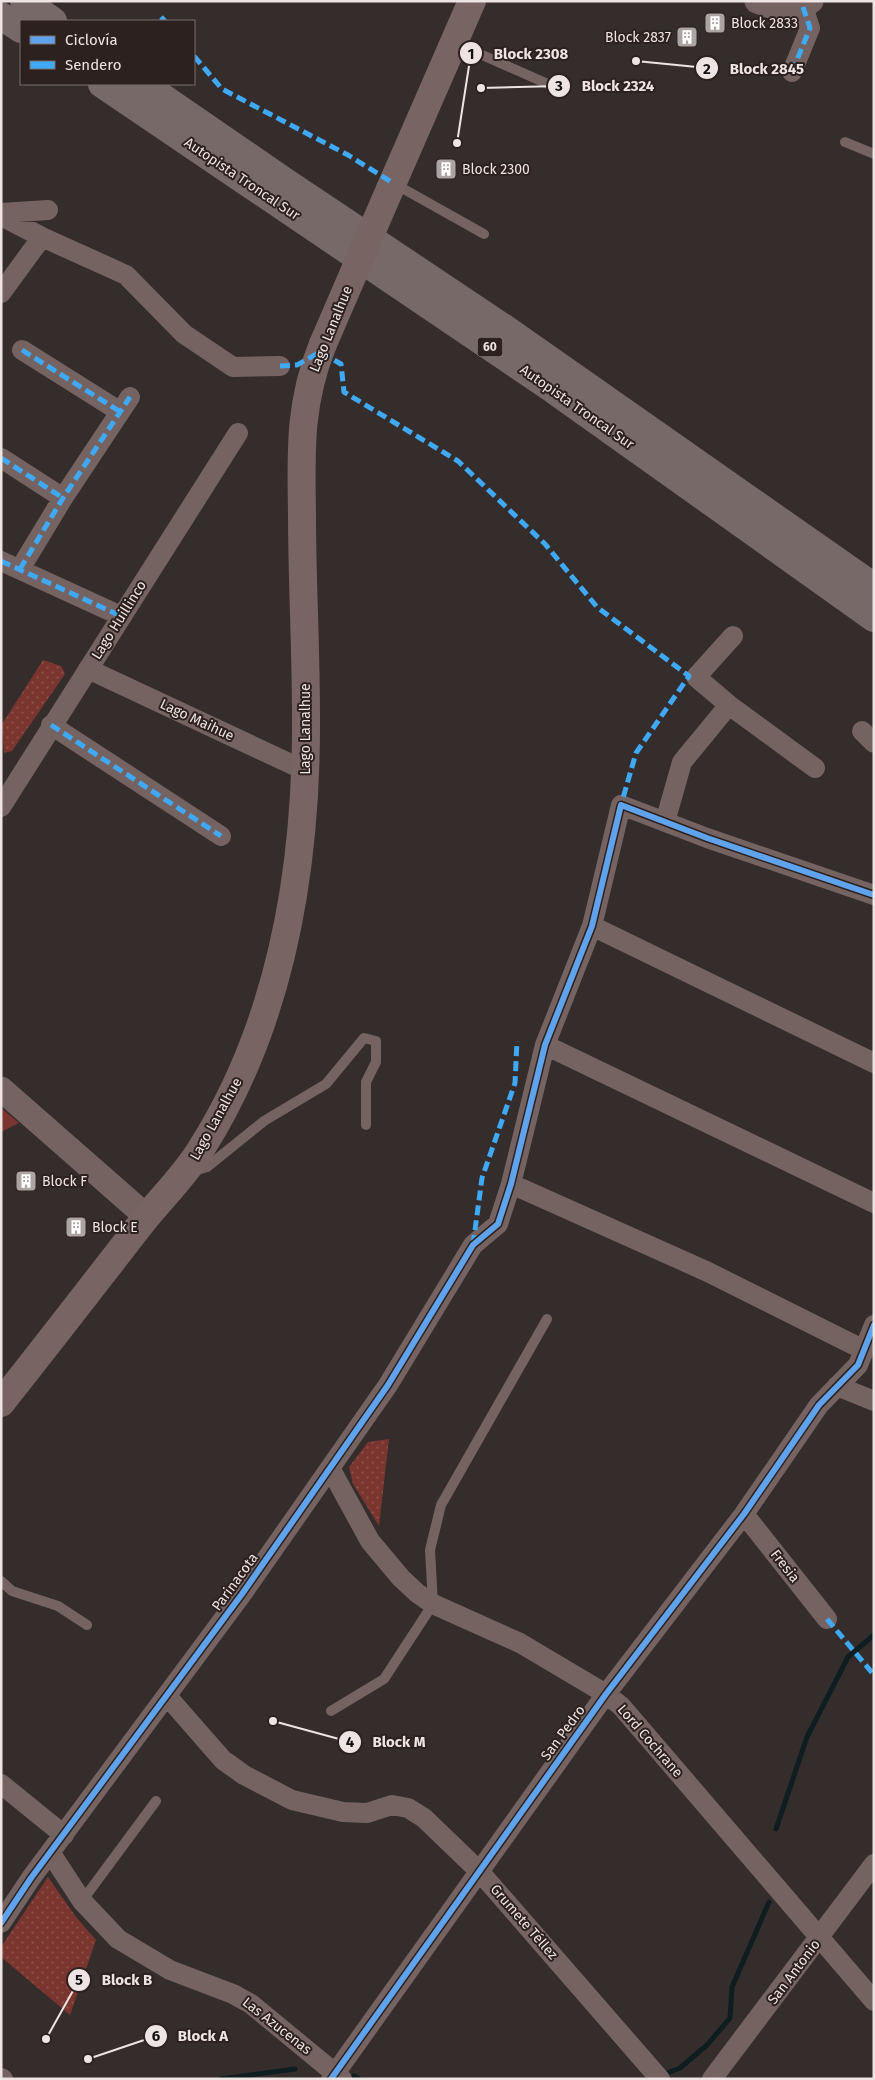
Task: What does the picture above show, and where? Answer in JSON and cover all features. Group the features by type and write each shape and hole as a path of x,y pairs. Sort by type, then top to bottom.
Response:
{"highway":[{"path":"24,1 52,20"},
{"path":"1,16 20,28"},
{"name":"Autopista Troncal Sur","path":"103,85 554,390 874,618"},
{"name":"Autopista Troncal Sur","path":"144,85 284,182 504,328 870,585"}],"main road":[{"name":"Lago Lanalhue","path":"1,1403 147,1217 183,1176 234,1092 260,1030 280,963 299,866 306,772 302,440 308,385 472,1"}],"street":[{"path":"757,1 783,11 807,4 810,28 792,72"},
{"path":"1,214 48,210"},
{"path":"1,214 42,238 126,275 184,334 232,367 280,366"},
{"path":"1,293 42,238"},
{"path":"20,569 63,498 125,404 22,350"},
{"name":"Lago Huillinco","path":"1,807 51,725 238,433"},
{"path":"1,458 63,498"},
{"path":"1,561 121,616"},
{"path":"733,636 696,677 728,705 815,768"},
{"name":"Lago Maihue","path":"88,669 306,772"},
{"path":"728,705 682,762 665,822 874,895"},
{"path":"51,725 221,836"},
{"name":"Parinacota","path":"1,1923 50,1852 242,1594 388,1385 473,1245 498,1224 511,1184 544,1046 592,926 622,805 665,822"},
{"path":"592,926 874,1063"},
{"path":"544,1046 874,1203"},
{"path":"1,1089 147,1217"},
{"path":"511,1184 708,1272 864,1350"},
{"name":"San Pedro","path":"336,2077 479,1871 606,1694 744,1514 819,1405 858,1365 874,1325"},
{"path":"837,1386 874,1401"},
{"name":"Lord Cochrane","path":"330,1468 370,1541 401,1578 433,1604 520,1643 606,1694 626,1712 874,2001"},
{"name":"Fresia","path":"744,1514 827,1619"},
{"name":"Grumete Téllez","path":"167,1696 223,1760 252,1780 292,1800 343,1812 367,1813 392,1805 408,1808 424,1818 479,1871 660,2079"},
{"path":"1,1784 64,1835"},
{"name":"Las Azucenas","path":"50,1852 82,1901 112,1934 140,1954 170,1970 233,1994 251,2004 336,2077"},
{"name":"San Antonio","path":"712,2079 874,1864"}],"lane":[{"path":"454,43 557,88"},
{"path":"845,142 874,154"},
{"path":"392,186 484,234"},
{"path":"183,1176 207,1167 264,1121 326,1084 364,1038 376,1041 376,1062 366,1082 366,1125"},
{"path":"331,1711 384,1679 433,1604 430,1550 441,1505 547,1319"},
{"path":"1,1581 12,1591 58,1606 87,1625"},
{"path":"82,1901 156,1801"}],"shaded area":[{"path":"43,660 61,666 65,674 12,751 4,753 2,724"},
{"path":"1,1108 19,1123 1,1132"},
{"path":"389,1439 379,1526 353,1484 349,1467 368,1442"},
{"path":"48,1877 76,1917 96,1940 70,2015 1,1957 1,1947"}],"waterway":[{"path":"776,1829 807,1737 848,1657 874,1635"},
{"path":"662,2075 680,2068 707,2045 730,2018 732,1987 769,1902"},
{"path":"221,2079 295,2069"},
{"path":"354,2076 359,2079"}],"marked path":[{"path":"792,72 810,28 803,7"},
{"path":"161,17 164,20"},
{"path":"195,57 222,89 348,155 393,183"},
{"path":"22,350 119,411"},
{"path":"280,366 297,365 320,352 341,364 344,392 458,461 545,544 597,607 689,676 636,753 621,805"},
{"path":"20,569 63,498 130,397"},
{"path":"1,458 63,498"},
{"path":"1,561 121,616"},
{"path":"51,725 221,836"},
{"path":"473,1245 482,1178 515,1083 517,1041"},
{"path":"827,1619 874,1675"}],"cycle path":[{"path":"1,1923 31,1878 242,1594 388,1385 473,1245 498,1224 511,1184 545,1045 592,926 621,805 707,838 874,895"},
{"path":"331,2079 606,1694 744,1514 819,1405 858,1365 874,1325"}],"place":[{"name":"Block 2833","path":"715,23"},
{"name":"Block 2837","path":"687,37"},
{"name":"Block 2845","path":"636,61"},
{"name":"Block 2324","path":"481,88"},
{"name":"Block 2308","path":"457,143"},
{"name":"Block 2300","path":"446,169"},
{"name":"Block F","path":"26,1181"},
{"name":"Block E","path":"76,1227"},
{"name":"Block M","path":"273,1721"},
{"name":"Block B","path":"46,2039"},
{"name":"Block A","path":"88,2059"}]}
